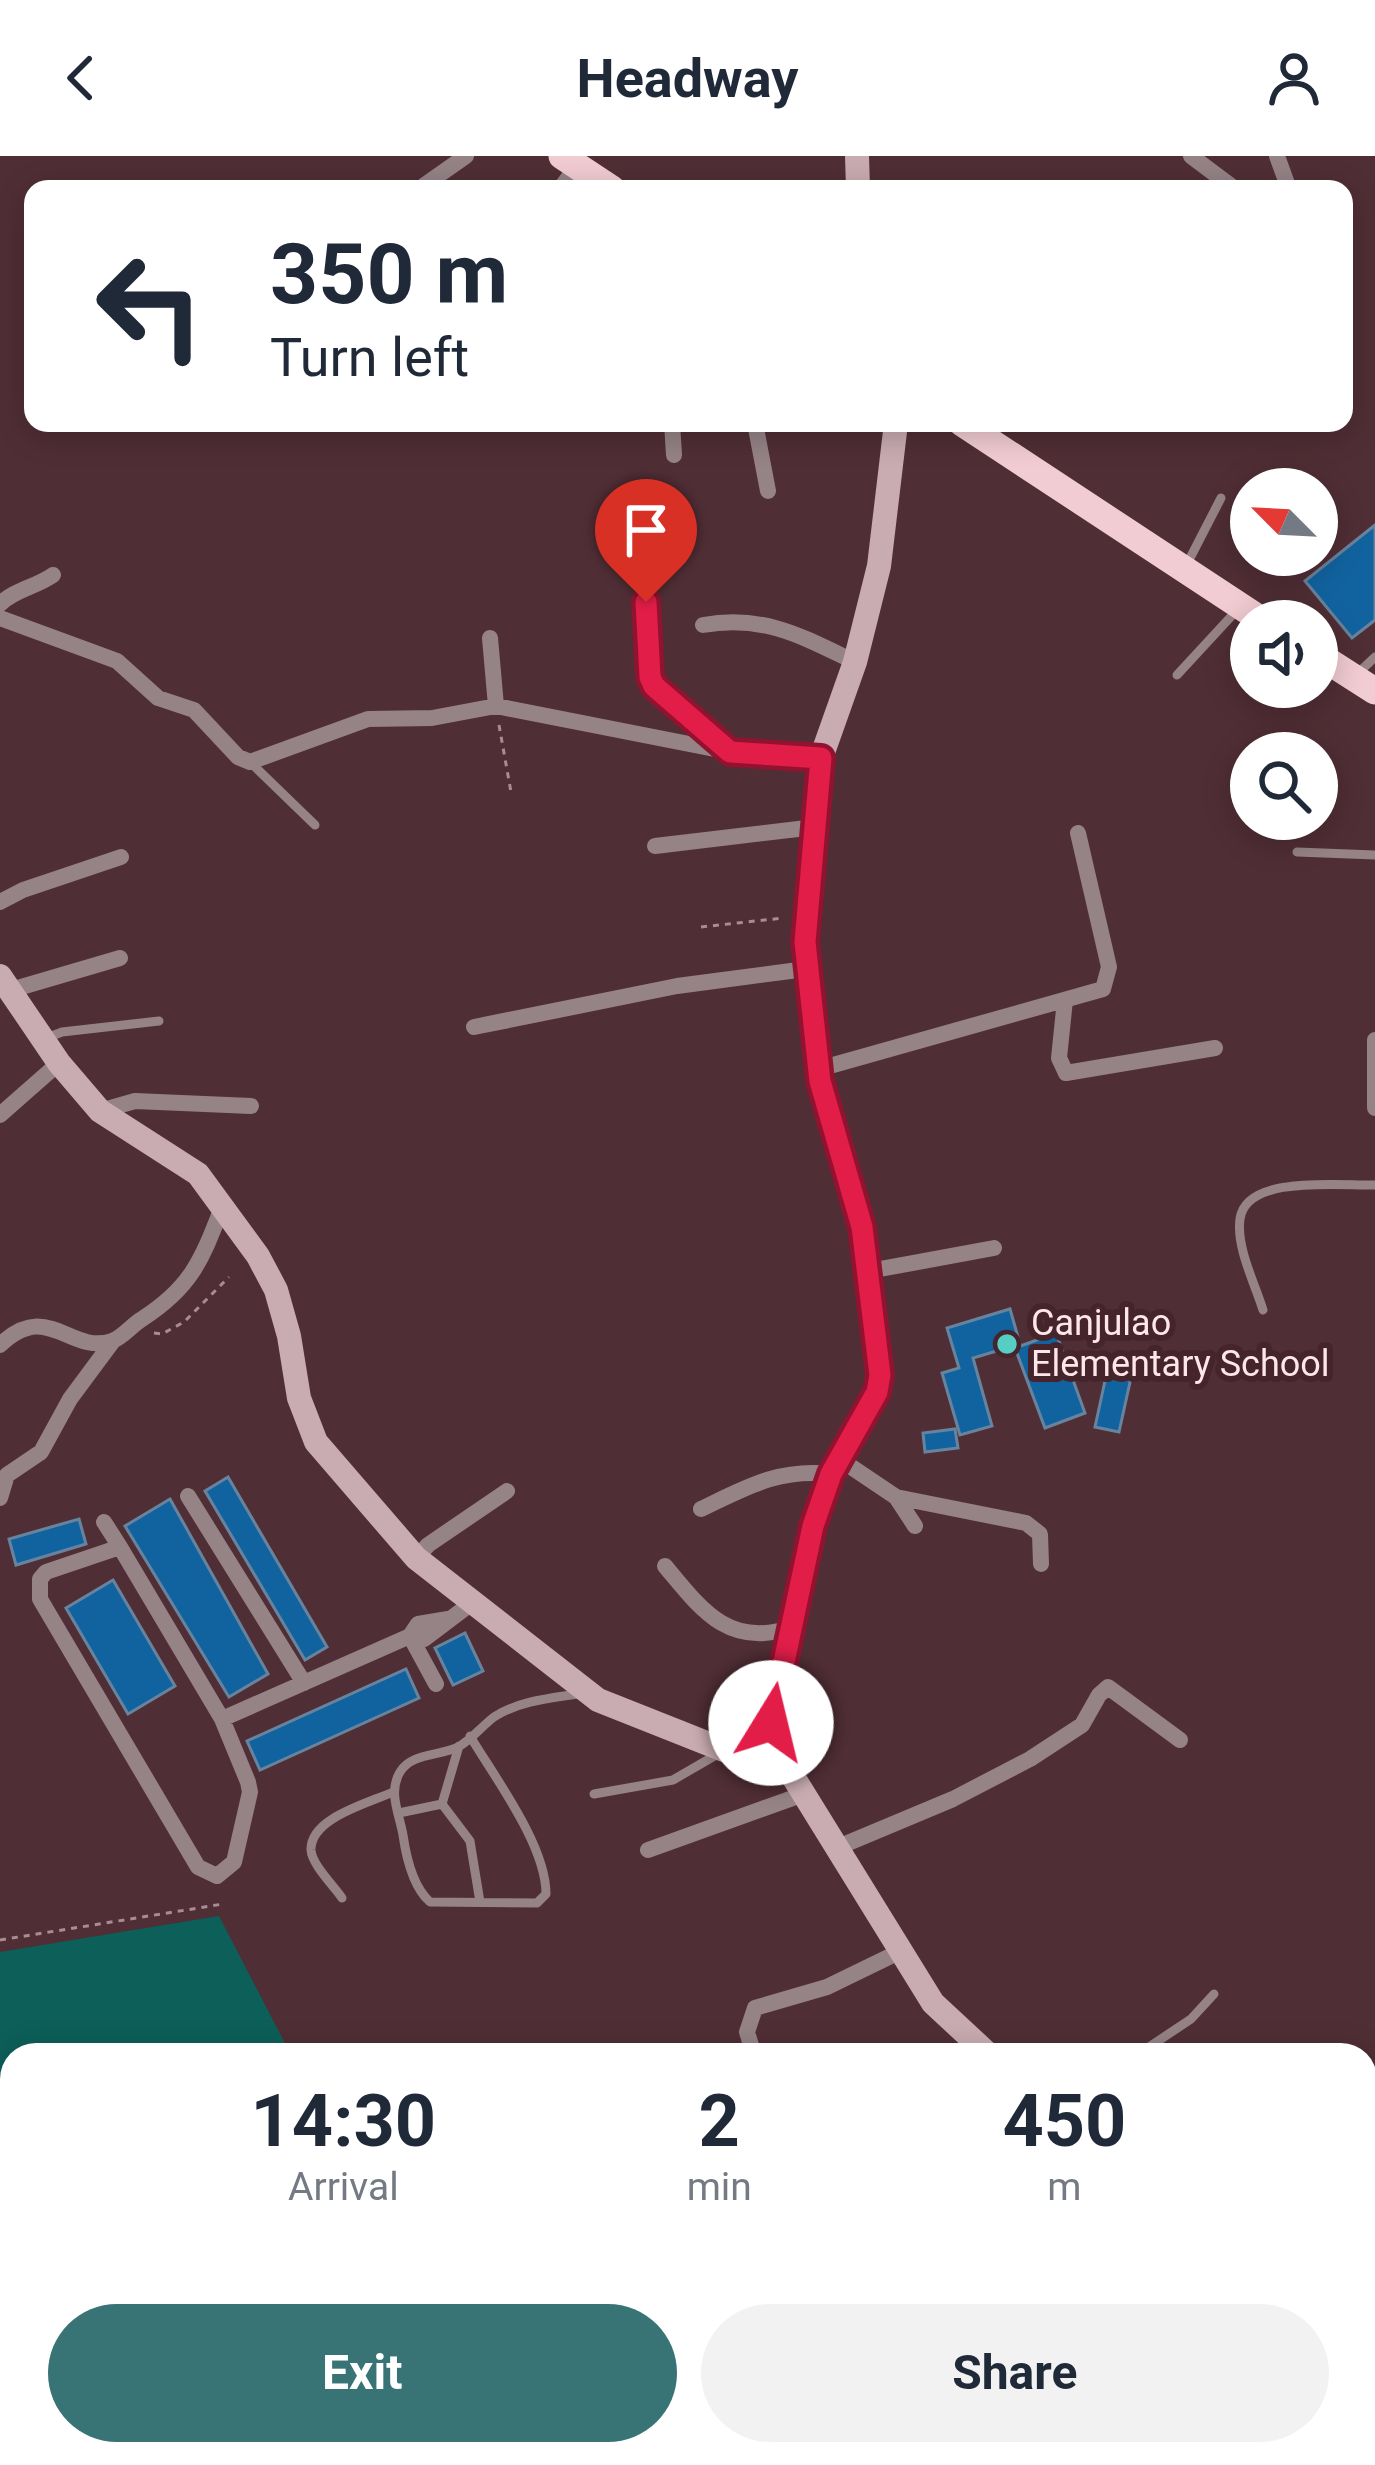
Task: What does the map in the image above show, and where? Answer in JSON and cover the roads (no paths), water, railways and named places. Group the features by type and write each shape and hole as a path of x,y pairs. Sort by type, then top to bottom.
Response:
{"main road":[{"path":"976,432 1231,600"},
{"path":"1338,667 1364,684"}],"street":[{"path":"431,180 466,156"},
{"path":"1192,156 1223,180"},
{"path":"673,432 674,455"},
{"path":"757,432 768,491"},
{"path":"895,432 879,566 855,662 821,758 806,969 818,1069 862,1227 880,1375 877,1392 836,1467 813,1526 771,1723 784,1762 899,1952 933,2003 976,2043"},
{"path":"0,604 53,575"},
{"path":"0,618 117,661 158,698 194,710 238,757 250,763 368,719 432,718 496,706 730,752 821,758"},
{"path":"704,626 723,622 783,627 855,662"},
{"path":"490,638 496,706"},
{"path":"656,846 815,826"},
{"path":"818,1069 1103,989 1109,967 1078,832"},
{"path":"0,902 121,857"},
{"path":"120,958 6,983 59,1063 100,1112 198,1174 258,1256 276,1291 299,1398 316,1442 416,1558 587,1693 724,1750 784,1762"},
{"path":"474,1027 677,986 806,969"},
{"path":"1065,1000 1059,1058 1066,1073 1216,1048"},
{"path":"1375,1040 1375,1108"},
{"path":"0,1114 59,1063"},
{"path":"100,1112 135,1101 251,1106"},
{"path":"0,1498 3,1476 41,1452 70,1399 113,1341 187,1283 205,1253 221,1210"},
{"path":"869,1271 994,1248"},
{"path":"0,1345 29,1325 91,1341 113,1341"},
{"path":"701,1509 750,1485 797,1470 836,1467 896,1497 1026,1522 1040,1534 1041,1564"},
{"path":"416,1558 507,1491"},
{"path":"188,1496 304,1684"},
{"path":"896,1497 915,1526"},
{"path":"104,1522 120,1547 222,1719 250,1792 234,1862 217,1876 198,1867 40,1599 40,1579 46,1572 120,1547"},
{"path":"665,1566 721,1624 750,1636 790,1628"},
{"path":"222,1719 410,1636 418,1624 448,1619 473,1602"},
{"path":"410,1636 436,1684"},
{"path":"836,1848 952,1799 1030,1759 1082,1726 1108,1687 1124,1694 1180,1740"},
{"path":"648,1850 804,1794"},
{"path":"751,2043 747,2024 755,2008 827,1988 899,1952"}],"lane":[{"path":"1184,569 1221,498"},
{"path":"646,602 654,686 730,752"},
{"path":"1177,675 1230,632"},
{"path":"1364,684 1375,657"},
{"path":"250,763 315,825"},
{"path":"1297,853 1375,855"},
{"path":"44,1039 62,1032 159,1022"},
{"path":"1263,1310 1243,1243 1240,1217 1250,1202 1276,1186 1375,1185"},
{"path":"470,1736 518,1816 546,1879 546,1894 537,1903 430,1903 406,1854 393,1792 401,1769 410,1762 459,1747 470,1736 510,1708 587,1693"},
{"path":"442,1804 459,1747"},
{"path":"594,1794 673,1780 724,1750"},
{"path":"342,1898 315,1861 311,1850 316,1834 331,1820 393,1792"},
{"path":"442,1804 470,1840 480,1902"},
{"path":"399,1814 442,1804"},
{"path":"1154,2043 1191,2019 1214,1994"}],"water":[{"path":"219,1916 285,2043 0,2043 0,1952"}],"place":[{"name":"Canjulao Elementary School","path":"1007,1344"}]}
